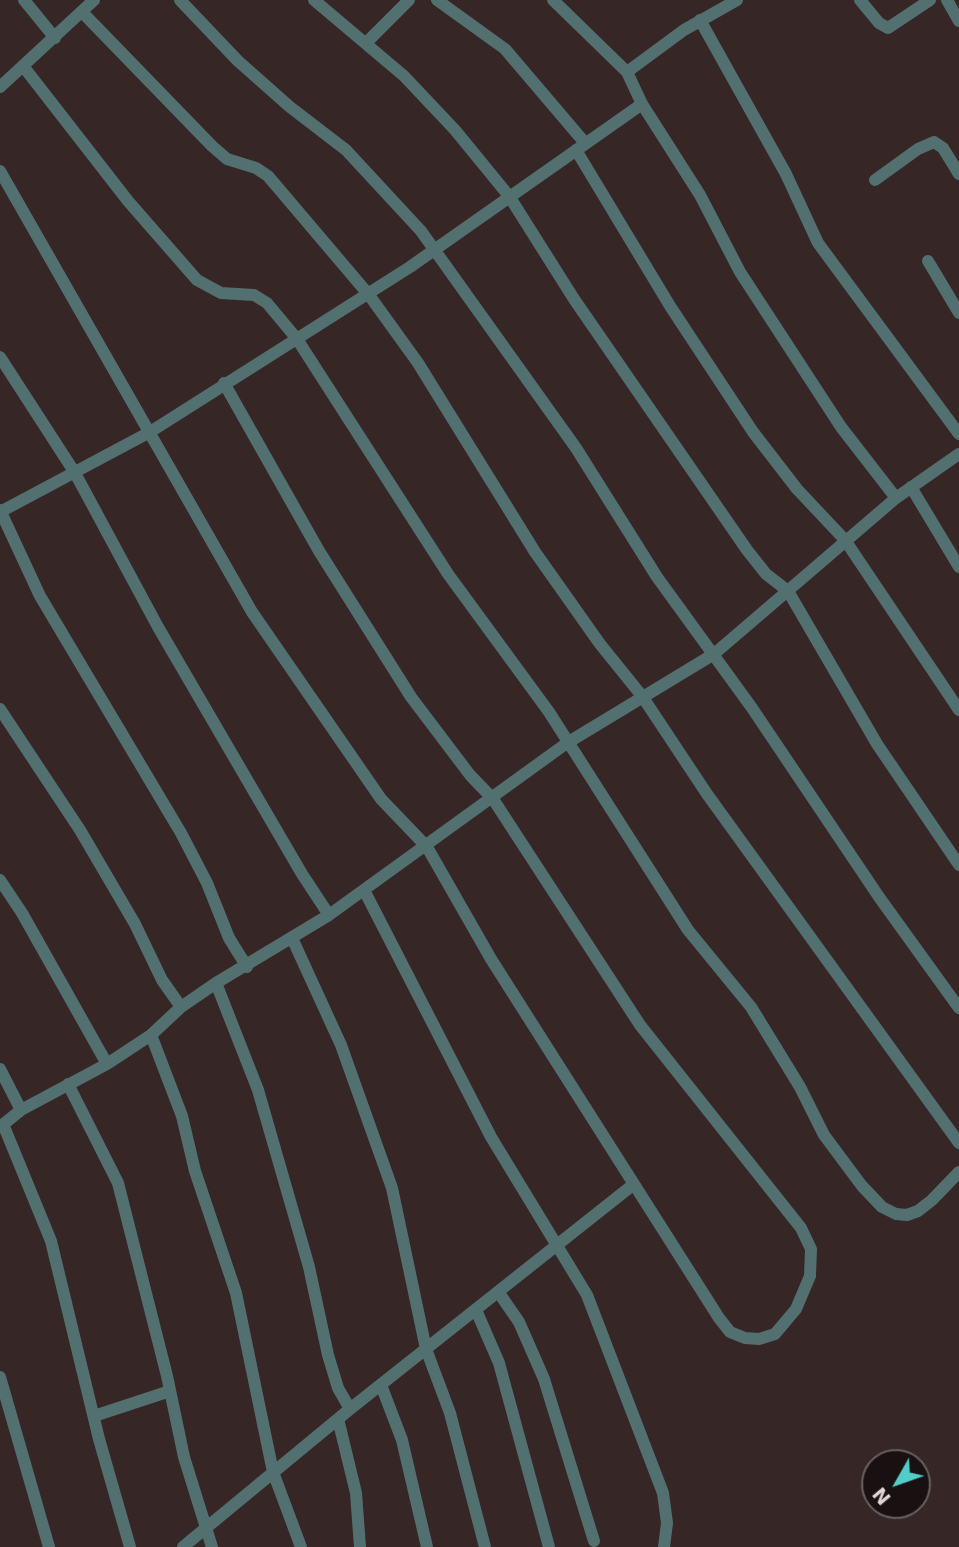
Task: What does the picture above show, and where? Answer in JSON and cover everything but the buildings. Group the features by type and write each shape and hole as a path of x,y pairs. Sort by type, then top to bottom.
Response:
{"street":[{"path":"24,0 55,38"},
{"path":"0,87 94,0"},
{"path":"180,0 238,61 290,107 346,150 408,214 435,248 576,448 657,577 714,654 879,897 959,1008"},
{"path":"367,42 409,0"},
{"path":"437,0 505,49 581,146 670,306 753,432 796,489 845,540 959,710"},
{"path":"553,0 627,72 642,104 709,211 733,261 841,427 895,498"},
{"path":"627,72 699,20 737,0"},
{"path":"860,0 879,23 888,28 930,0"},
{"path":"947,0 959,21"},
{"path":"319,1 367,42 438,111 509,196 574,299 747,550 766,574 788,591 877,744 959,865"},
{"path":"82,12 212,146 227,159 256,168 268,176 369,295 418,363 535,552 600,645 642,696 706,794 959,1143"},
{"path":"699,20 786,174 818,243 959,434"},
{"path":"23,66 128,201 197,280 220,293 254,295 267,303 297,339 448,574 549,712 566,743 688,930 751,1007 800,1087 824,1135 875,1200 896,1214 918,1211 959,1172"},
{"path":"247,967 229,938 207,883 181,833 40,596 0,511 150,432 224,383 369,295 642,104"},
{"path":"875,180 918,149 934,142 943,148 959,174"},
{"path":"0,170 252,611 381,799 427,847 491,958 730,1332 745,1338 759,1339 775,1334 796,1309 805,1290 812,1261 811,1249 801,1228 640,1025 493,799 470,775 411,697 319,551 224,383"},
{"path":"928,261 959,313"},
{"path":"0,357 75,473 188,679 329,915"},
{"path":"131,1547 94,1416 51,1241 2,1126 21,1110 107,1064 151,1035 181,1007 216,983 247,967 329,915 427,847 566,743 714,654 895,498 959,454"},
{"path":"911,487 959,567"},
{"path":"0,709 80,830 135,924 162,980 181,1007"},
{"path":"0,880 22,913 107,1064"},
{"path":"364,890 491,1137 592,1307 655,1468 667,1523 664,1547"},
{"path":"292,937 341,1045 392,1188 426,1349 450,1413 485,1547"},
{"path":"216,983 258,1090 309,1267 328,1355 338,1388 349,1409"},
{"path":"151,1035 182,1116 195,1171 236,1293 273,1472 301,1547"},
{"path":"0,1069 21,1110"},
{"path":"68,1084 118,1183 184,1457 212,1547"},
{"path":"183,1547 349,1409 634,1184"},
{"path":"499,1293 519,1322 544,1379 594,1541"},
{"path":"476,1310 499,1363 548,1547"},
{"path":"0,1377 50,1547"},
{"path":"381,1385 402,1440 426,1547"},
{"path":"94,1416 170,1391"},
{"path":"338,1419 356,1493 360,1547"}]}
